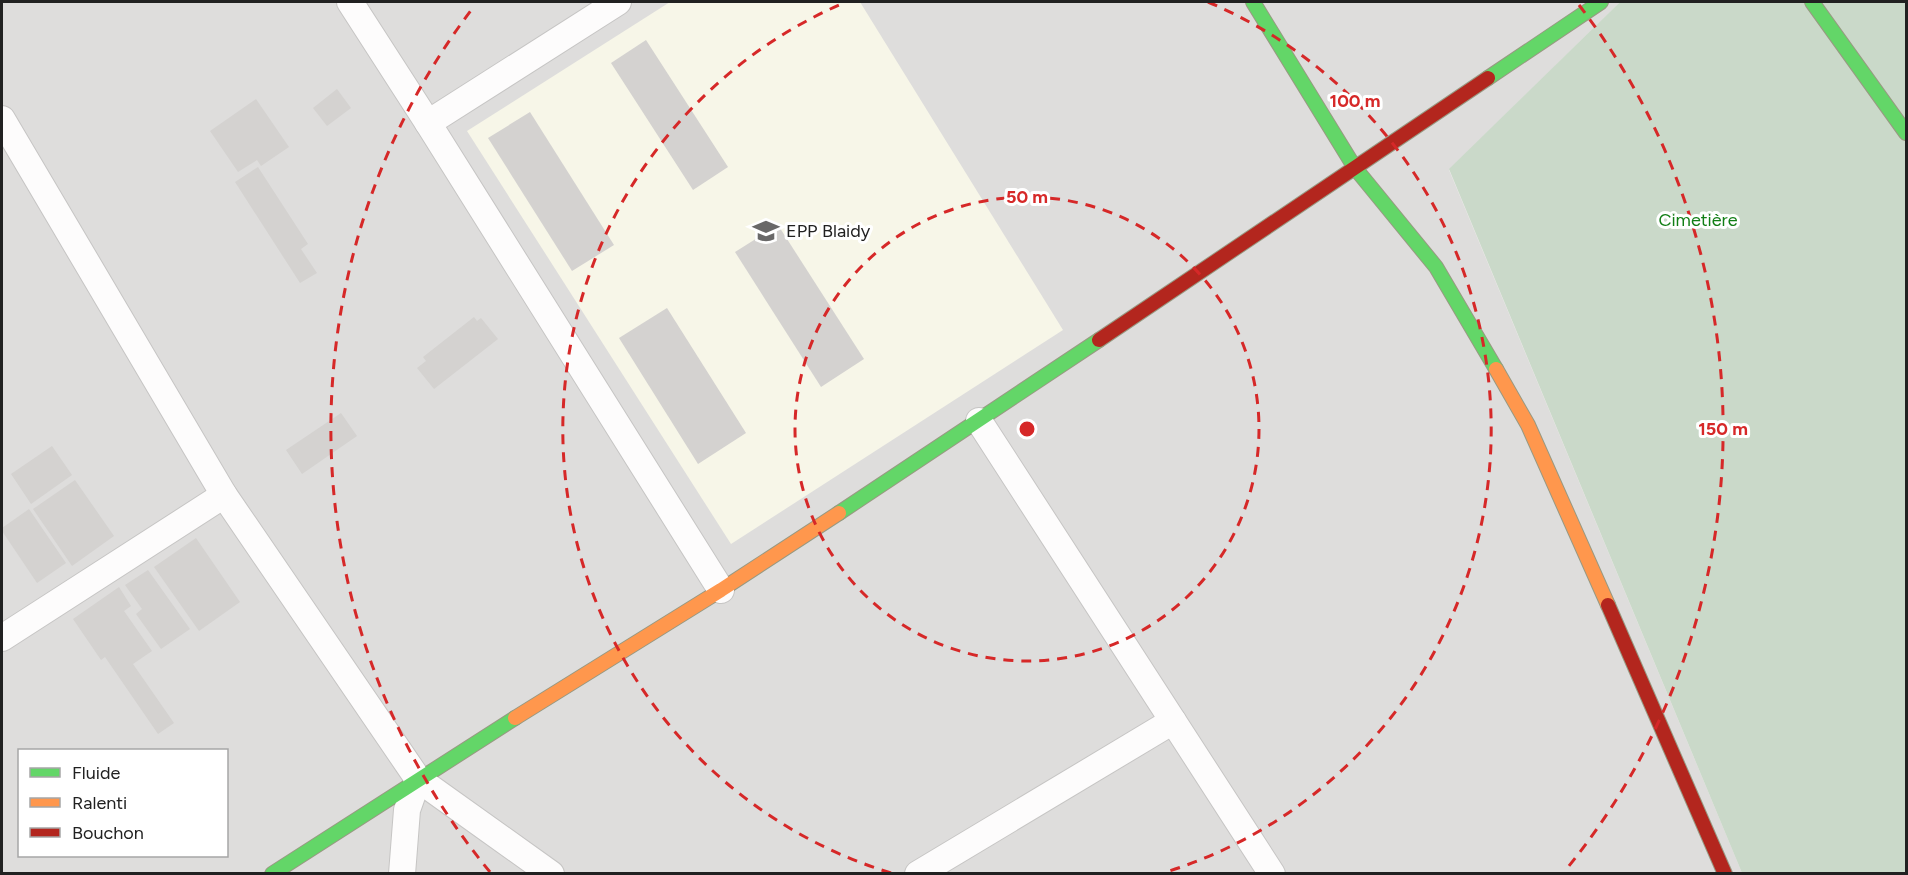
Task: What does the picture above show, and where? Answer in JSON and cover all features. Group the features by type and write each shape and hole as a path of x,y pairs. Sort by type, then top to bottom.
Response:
{"street":[{"path":"350,2 720,590"},
{"path":"428,123 618,2"},
{"path":"1253,2 1355,168 1436,267 1528,425 1590,561 1725,873"},
{"path":"272,873 720,590 979,422 1601,2"},
{"path":"1812,2 1906,133"},
{"path":"2,119 224,495 418,779 551,873"},
{"path":"979,422 1272,873"},
{"path":"2,638 224,495"},
{"path":"918,873 1173,721"},
{"path":"402,873 407,810 418,779"}],"shaded area":[{"path":"2,2 1620,2 1449,170 1742,873 2,874"},
{"name":"EPP Blaidy","path":"670,2 860,2 1063,330 731,544 467,131"}],"green space":[{"name":"Cimetière","path":"1620,2 1906,2 1906,873 1742,873 1449,169"}],"building":[{"path":"646,40 728,167 693,190 611,63"},
{"path":"337,89 351,108 327,126 313,108"},
{"path":"256,99 289,147 261,166 257,160 238,172 210,131"},
{"path":"530,112 614,245 572,271 488,138"},
{"path":"258,167 308,244 301,249 317,273 300,283 235,182"},
{"path":"778,225 864,359 821,387 735,252"},
{"path":"667,308 746,433 698,464 619,338"},
{"path":"474,317 477,321 481,318 498,339 434,389 417,368 426,361 423,357"},
{"path":"341,413 357,436 302,474 286,450"},
{"path":"52,446 72,475 31,504 11,474"},
{"path":"75,480 114,536 72,566 33,509"},
{"path":"29,509 66,563 37,583 2,531 2,528"},
{"path":"196,538 240,602 199,631 154,567"},
{"path":"148,570 190,629 161,649 136,614 142,609 125,585"},
{"path":"119,587 131,606 124,611 152,651 133,664 174,723 158,734 105,657 101,660 73,619"}],"traffic: fast":[{"path":"1253,2 1355,168 1436,267 1496,369"},
{"path":"1488,78 1601,2"},
{"path":"1812,2 1906,133"},
{"path":"839,513 1099,340"},
{"path":"272,874 515,718"}],"traffic: slow":[{"path":"1496,369 1528,425 1608,605"},
{"path":"515,718 721,590 839,513"}],"traffic: jam":[{"path":"1099,340 1488,78"},
{"path":"1608,605 1725,874"}],"place":[{"name":"EPP Blaidy","path":"766,231"}]}
